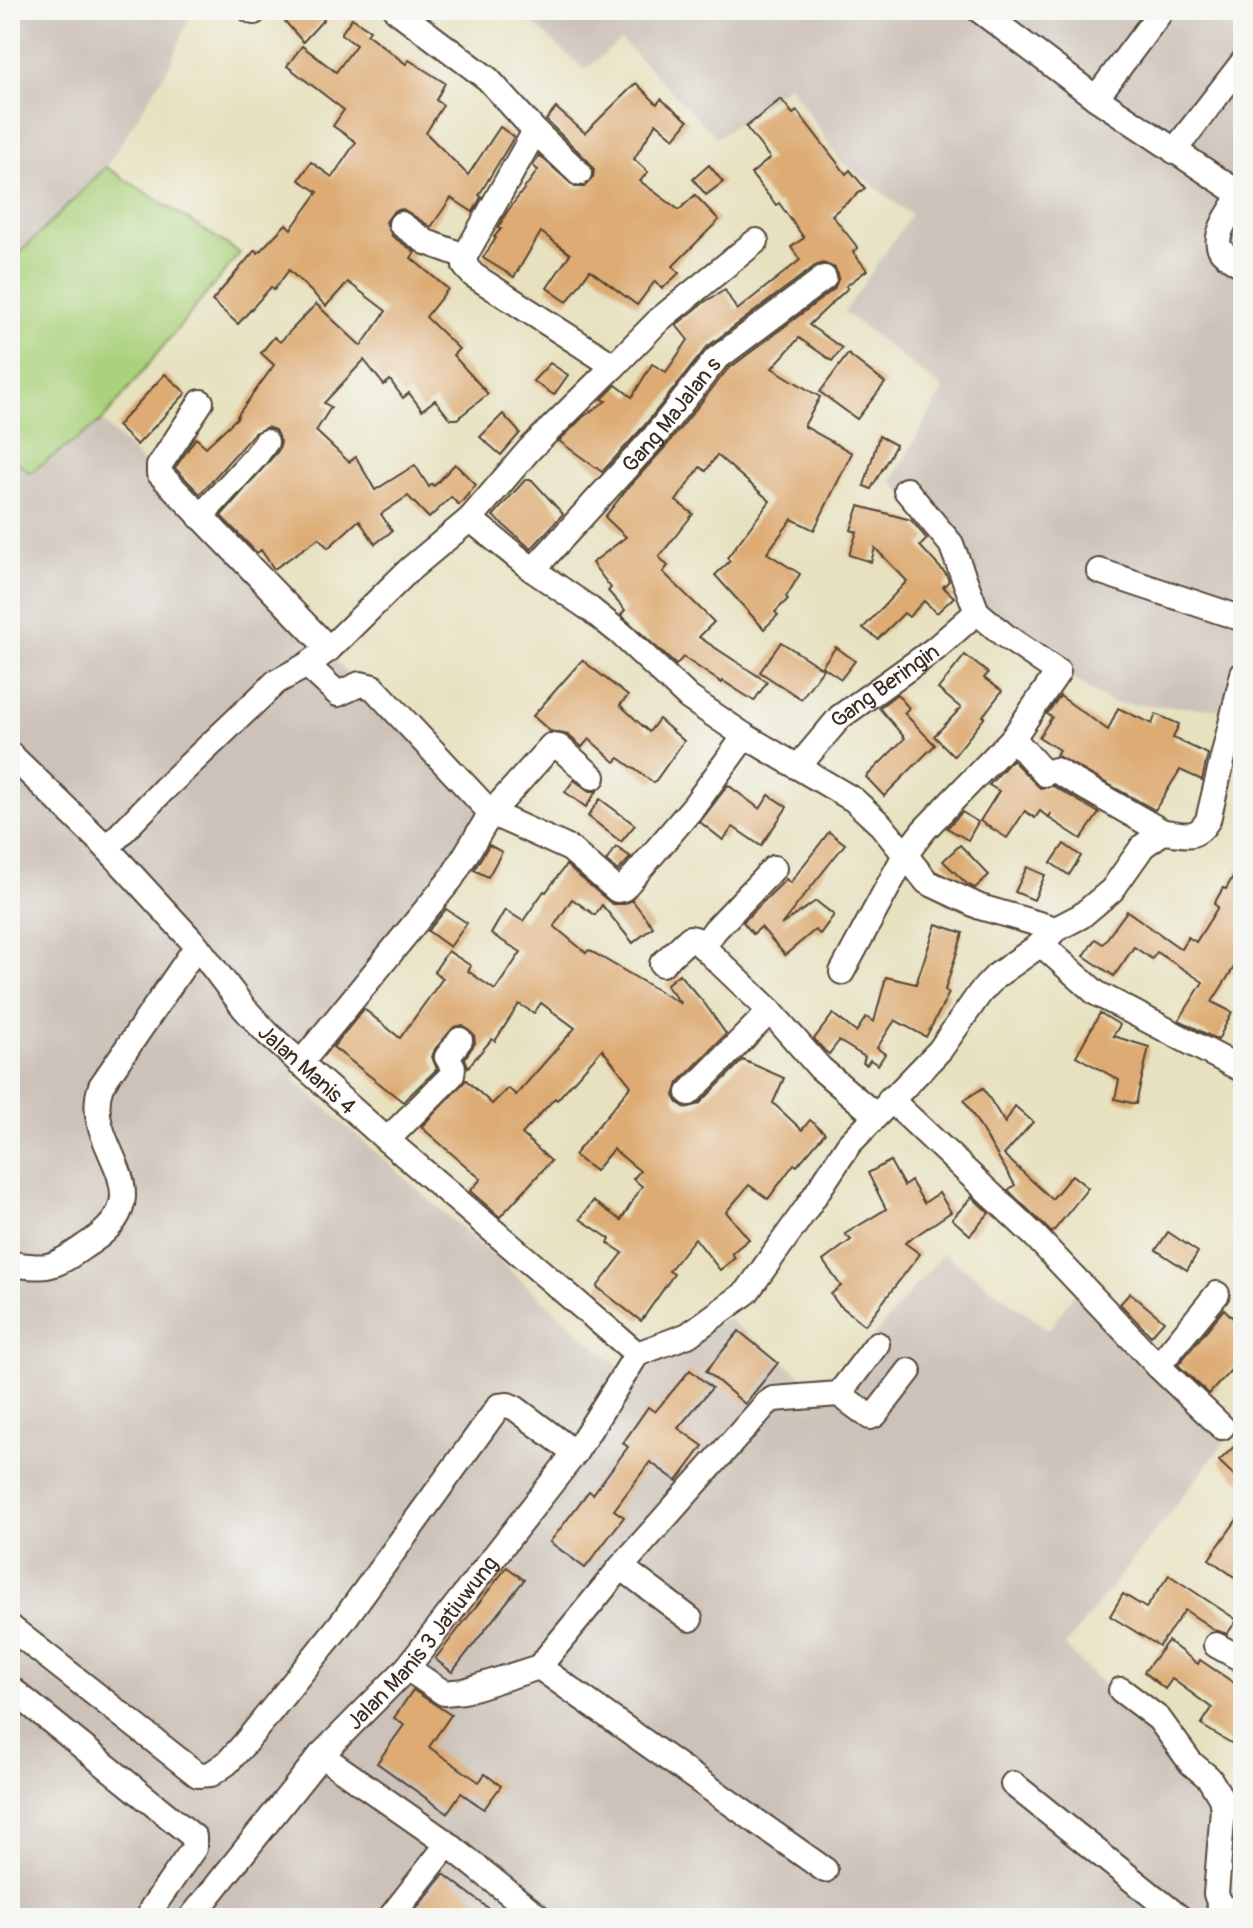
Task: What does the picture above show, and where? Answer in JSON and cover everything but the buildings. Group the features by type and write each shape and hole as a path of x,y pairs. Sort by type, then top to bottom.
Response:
{"street":[{"path":"396,10 488,79 535,131 579,173"},
{"path":"979,10 1096,98 1242,195 1221,231 1218,243 1221,251 1243,266"},
{"path":"1096,98 1162,10"},
{"path":"1174,151 1243,62"},
{"path":"535,131 465,256 465,266 473,275 614,366"},
{"path":"401,224 426,242 465,256"},
{"path":"107,848 276,682 329,649 409,570 470,519 529,450 660,319 756,241"},
{"name":"Gang MaJalan s","path":"533,570 655,436 716,359 824,278"},
{"path":"201,402 158,470 329,649"},
{"path":"200,517 266,442"},
{"path":"842,972 905,855 924,830 1013,738 1058,672 997,630 977,612 951,544 906,490"},
{"path":"470,519 533,570 620,633 689,698 745,736 854,800 881,825 927,882 1048,937 1096,993 1243,1070"},
{"path":"1099,571 1243,619"},
{"name":"Gang Beringin","path":"798,767 840,717 935,649 977,612"},
{"path":"307,665 338,694 360,684 373,687 491,813 570,849 620,890 694,806 745,736"},
{"path":"1013,738 1050,772 1163,832 1186,837 1197,834 1208,820 1243,674"},
{"path":"300,1064 451,879 491,813 551,746 559,747 593,777"},
{"name":"Jalan Manis 4","path":"10,754 107,848 197,946 244,1008 300,1064 400,1127 637,1354"},
{"path":"637,1354 688,1335 747,1292 849,1144 940,1050 980,993 996,976 1081,916 1112,890 1143,846 1163,832"},
{"path":"703,947 774,868"},
{"path":"662,964 690,938 703,947 770,1011 820,1068 882,1107 1034,1235 1158,1366 1222,1427"},
{"path":"10,1264 47,1266 71,1255 115,1222 123,1205 123,1188 97,1115 96,1100 101,1086 197,946"},
{"path":"689,1093 770,1011"},
{"path":"400,1127 452,1075 453,1067 447,1057 460,1040"},
{"path":"1158,1366 1217,1294"},
{"path":"839,1394 877,1344"},
{"name":"Jalan Manis 3 Jatiuwung","path":"191,1918 321,1755 407,1668 575,1453 637,1354"},
{"path":"407,1668 444,1693 464,1691 539,1667 621,1567 766,1404 773,1399 839,1394 870,1417 875,1415 909,1371"},
{"path":"10,1627 198,1775 211,1774 236,1753 343,1621 499,1406 515,1408 575,1453"},
{"path":"621,1567 690,1619"},
{"path":"1216,1645 1243,1660"},
{"path":"539,1667 825,1870"},
{"path":"10,1688 194,1837 194,1848 152,1908 151,1912 156,1918"},
{"path":"1121,1690 1159,1719 1191,1763 1209,1778 1221,1798 1223,1809 1216,1894 1219,1902 1235,1918"},
{"path":"321,1755 448,1844 540,1918"},
{"path":"1013,1784 1180,1918"},
{"path":"390,1918 448,1844"}],"shaded area":[{"path":"10,10 192,10 171,63 106,167 10,263"},
{"path":"518,10 995,10 999,13 1002,10 1243,10 1243,660 1231,710 1111,703 978,615 953,545 892,481 943,389 844,312 911,215 840,160 789,85 717,138 621,40 585,70"},
{"path":"102,421 489,819 293,1079 637,1383 664,1353 727,1318 825,1394 943,1253 1049,1330 1084,1279 1228,1438 1065,1646 1227,1810 1216,1835 1213,1914 1219,1918 10,1918 10,457 30,473"}],"green space":[{"path":"106,167 240,253 102,421 30,473 10,457 10,263"}]}
